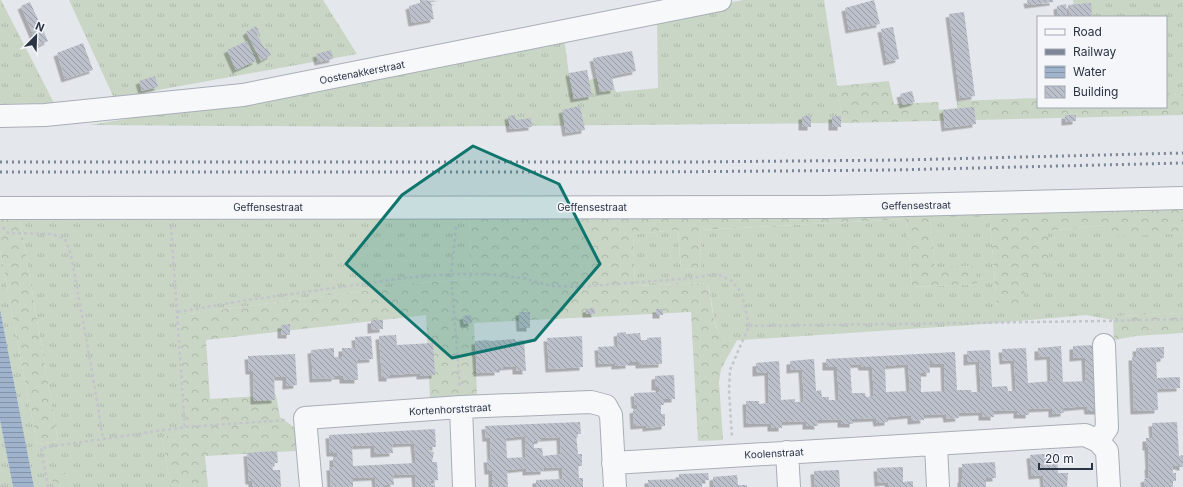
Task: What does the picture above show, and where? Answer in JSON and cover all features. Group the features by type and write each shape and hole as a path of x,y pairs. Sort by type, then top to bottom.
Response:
{"street":[{"name":"Oostenakkerstraat","path":"0,116 45,115 243,95 720,0"},
{"name":"Geffensestraat","path":"1,208 826,207 1183,198"},
{"path":"1104,345 1107,428 1098,441 1107,451 1109,487"},
{"name":"Kortenhorststraat","path":"305,418 461,407 591,402 606,406 611,415 615,487"},
{"path":"461,407 464,487"},
{"path":"305,418 311,487"},
{"name":"Koolenstraat","path":"613,463 1085,436 1098,441"},
{"path":"936,445 938,487"},
{"path":"787,452 789,487"}],"path":[{"path":"458,207 451,274 461,407"},
{"path":"1,208 2,226 5,231 9,233 52,234 65,239 71,255 103,439"},
{"path":"170,208 185,427"},
{"path":"178,312 241,301 405,278 451,274 488,274 522,278 551,286 578,287 693,278 717,274 732,281 742,294 749,326 730,370 729,391 732,455"},
{"path":"749,326 1183,319"},
{"path":"48,487 41,448 185,427 305,418"}],"highlighted area":[{"path":"473,146 559,184 600,264 535,340 452,358 346,264 402,195"}],"green space":[{"path":"1,0 54,103 0,104"},
{"path":"69,0 323,0 357,54 114,98"},
{"path":"743,0 824,0 843,123 385,127 89,125 206,106 564,37 570,82 611,77 616,92 658,88 657,18"},
{"path":"1073,0 1183,0 1183,94 1167,95 1167,16 1075,16"},
{"path":"889,81 894,104 938,102 939,110 957,108 957,101 1037,98 1037,108 1167,108 1167,95 1183,94 1183,115 843,123 837,86"},
{"path":"1183,203 1183,233 1120,237 1111,231 1106,225 1048,231 1050,273 1023,276 1025,306 997,308 989,208"},
{"path":"989,208 997,308 1023,276 1047,231 1106,225 1111,231 1120,236 1183,233 1183,313 1118,316 1113,320 1086,315 985,324 726,341 717,328 707,283 635,286 633,234 678,230 681,270 701,269 700,230 906,219 912,287 976,284 975,266 935,268 929,209"},
{"path":"929,209 935,267 976,266 977,284 912,287 906,219 700,230 701,269 681,270 678,230 633,234 635,286 707,283 714,321 717,328 726,341 737,340 721,369 719,382 723,440 698,441 691,312 474,323 477,395 430,398 426,315 206,340 210,399 276,395 280,417 295,428 296,451 205,456 208,487 171,487 162,437 187,432 178,321 181,315 422,283 472,279 469,213"},
{"path":"469,213 472,279 422,283 181,315 178,321 187,433 162,437 171,487 71,487 68,474 53,477 54,487 34,487 0,309 0,250 37,444 58,441 19,215"},
{"path":"19,215 58,441 37,444 0,250 0,216"},
{"path":"1183,313 1183,333 1136,336 1114,340 1113,320 1118,316"},
{"path":"0,420 13,487 0,487"},
{"path":"69,474 71,487 54,487 52,477"}],"water":[{"path":"0,309 34,487 13,487 0,420"}],"building":[{"path":"420,0 439,1 431,2 434,19 412,23 409,6 420,3"},
{"path":"874,0 880,24 849,30 845,8"},
{"path":"1027,0 1053,0 1053,2 1028,5"},
{"path":"30,2 48,41 38,46 21,6"},
{"path":"1091,3 1092,16 1070,16 1068,5"},
{"path":"1066,4 1067,16 1058,16 1057,6"},
{"path":"964,12 975,96 960,98 949,14"},
{"path":"256,26 260,34 257,35 265,49 267,48 271,55 261,61 246,32"},
{"path":"893,27 899,59 887,62 881,29"},
{"path":"247,41 256,61 236,70 227,50"},
{"path":"83,43 93,70 65,79 57,53"},
{"path":"331,50 333,59 318,62 316,54"},
{"path":"632,51 636,71 612,76 614,90 600,92 593,58"},
{"path":"587,70 592,96 574,99 569,73"},
{"path":"155,76 158,87 142,91 139,81"},
{"path":"912,91 915,102 903,105 900,94"},
{"path":"580,106 585,130 566,133 562,110"},
{"path":"974,107 976,124 945,128 943,110"},
{"path":"515,115 516,120 531,118 532,127 510,129 508,116"},
{"path":"1065,115 1076,115 1076,121 1065,122"},
{"path":"802,116 811,116 811,127 802,127"},
{"path":"832,116 841,116 841,127 832,127"},
{"path":"594,308 595,314 586,314 586,309"},
{"path":"656,309 663,309 663,315 656,315"},
{"path":"519,312 530,312 530,328 520,328"},
{"path":"471,315 472,323 464,324 463,316"},
{"path":"371,320 383,320 383,329 371,330"},
{"path":"290,324 290,335 281,335 281,325"},
{"path":"626,332 626,334 640,333 641,340 661,337 662,364 639,365 639,362 629,362 629,365 615,366 615,363 599,364 598,347 618,346 617,333"},
{"path":"396,335 397,345 433,343 435,375 420,376 420,373 390,375 390,378 382,378 379,336"},
{"path":"371,336 373,359 357,360 358,380 343,380 343,376 313,379 311,350 334,348 334,357 342,357 342,348 356,348 355,337"},
{"path":"582,336 583,367 549,369 547,338"},
{"path":"515,339 515,341 524,340 526,371 516,371 516,366 503,367 503,369 498,369 498,372 477,373 475,341"},
{"path":"1096,345 1099,411 1088,411 1087,406 1064,408 1064,413 1052,414 1052,408 1029,409 1029,415 1017,415 1017,410 994,411 994,417 982,417 982,412 958,413 959,418 947,419 946,414 923,415 924,420 911,421 911,415 888,417 888,422 877,423 876,418 853,419 853,424 841,424 841,419 817,420 818,426 806,426 806,421 782,422 782,428 771,428 771,423 747,424 746,401 759,401 759,404 769,403 768,372 756,373 756,363 779,361 781,400 795,399 795,402 804,402 802,369 790,370 790,361 814,359 816,391 821,390 822,397 829,397 829,400 839,400 837,367 826,367 826,359 955,352 957,390 981,392 979,361 967,362 967,351 990,350 992,387 1007,386 1008,391 1016,391 1014,360 1003,361 1002,349 1026,348 1028,383 1051,381 1050,356 1038,357 1038,348 1061,346 1063,382 1086,381 1085,357 1073,358 1073,346","holes":["929,361 932,361 933,364 944,364 945,391 921,392 921,373 930,373","861,364 862,367 872,367 874,396 866,397 865,393 852,393 850,365","908,364 910,391 886,392 885,366"]},
{"path":"1164,347 1164,358 1156,359 1157,378 1180,377 1180,388 1157,389 1158,410 1134,411 1132,357 1137,357 1136,348"},
{"path":"295,354 297,385 286,386 286,377 274,377 275,400 254,401 253,371 249,371 248,356"},
{"path":"674,375 675,399 664,399 664,405 661,405 661,414 665,414 665,426 646,428 646,425 634,426 633,410 637,409 637,405 635,405 634,393 659,392 659,387 655,387 655,376"},
{"path":"580,422 581,434 576,434 578,454 582,454 582,466 578,466 579,478 583,478 583,487 536,487 536,480 563,479 562,467 544,468 544,471 526,472 526,468 507,470 508,487 492,487 492,471 488,471 487,459 491,459 490,438 486,438 485,426","holes":["525,436 526,457 507,458 506,438","560,437 561,454 543,456 542,448 534,448 534,441 541,440 541,438"]},
{"path":"1177,422 1179,456 1183,455 1183,467 1172,466 1173,473 1176,473 1176,481 1173,481 1173,487 1145,487 1144,479 1149,478 1148,447 1146,447 1146,438 1153,438 1152,423"},
{"path":"435,429 436,447 430,447 429,451 434,452 432,462 437,462 438,480 431,481 431,485 435,484 435,487 416,487 415,474 393,475 394,485 385,485 385,487 376,487 375,477 353,478 353,487 331,486 330,467 333,467 333,457 337,457 337,453 330,453 329,435","holes":["414,443 416,463 353,466 352,446 374,445 374,454 393,453 392,444"]},
{"path":"277,451 278,463 272,463 273,470 280,470 281,487 252,487 252,481 249,481 247,453"},
{"path":"1057,453 1058,473 1068,473 1067,487 1044,487 1043,475 1032,476 1030,455"},
{"path":"995,462 996,478 986,478 986,487 961,487 962,464"},
{"path":"903,467 903,482 913,481 913,487 888,487 888,482 878,483 877,468"},
{"path":"839,470 840,487 815,487 814,471"},
{"path":"708,473 709,480 702,480 702,487 648,487 648,480 679,479 679,474"},
{"path":"737,475 738,485 747,485 747,487 713,487 713,477"}],"railway":[{"path":"0,162 692,162 902,160 1183,153"},
{"path":"0,172 657,172 893,170 1183,163"}]}
